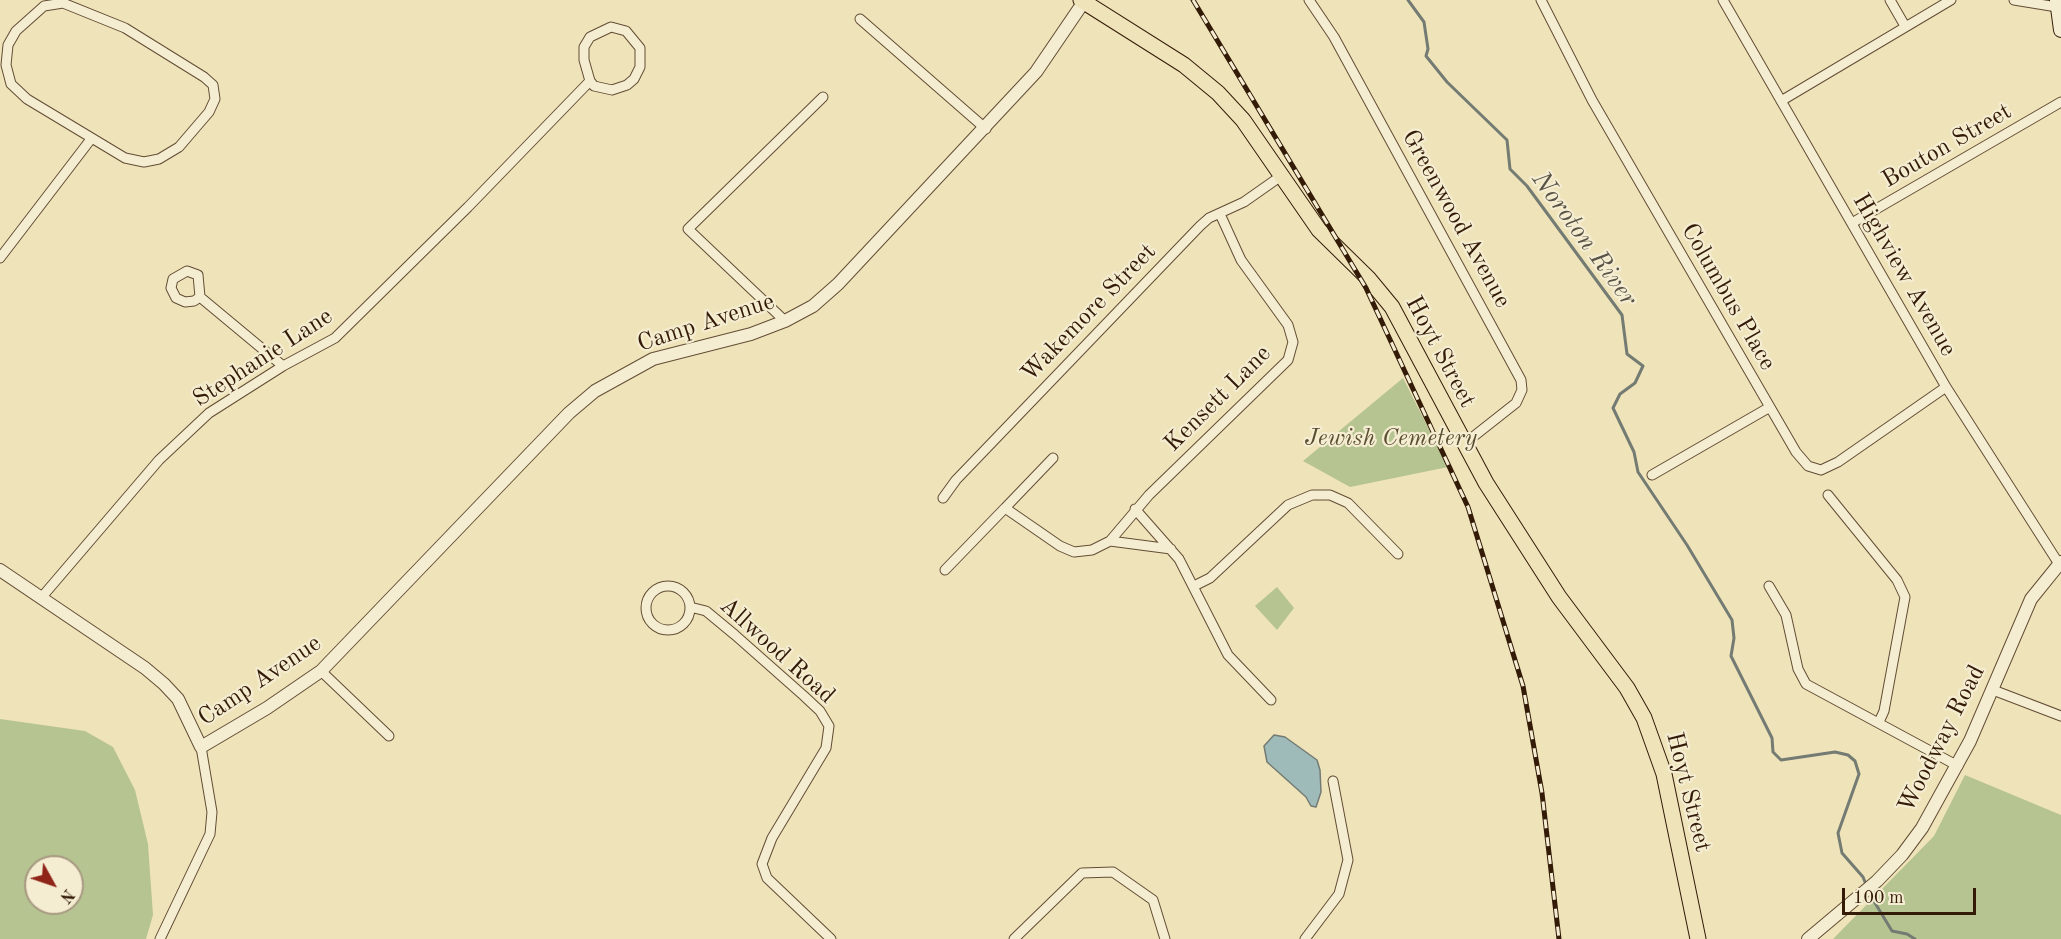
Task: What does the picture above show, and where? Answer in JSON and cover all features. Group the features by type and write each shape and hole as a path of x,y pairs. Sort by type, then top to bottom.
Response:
{"main road":[{"name":"Hoyt Street","path":"1084,0 1205,81 1242,120 1327,240 1368,278 1392,307 1486,483 1537,562 1627,688 1644,718 1664,774 1698,939"},
{"path":"2057,3 2061,30"}],"street":[{"name":"Camp Avenue","path":"201,747 267,708 321,671 569,413 595,391 652,359 751,334 785,321 813,306 838,284 986,129 1036,72 1084,0"},
{"name":"Greenwood Avenue","path":"1309,0 1334,37 1521,380 1522,390 1516,403 1464,444"},
{"name":"Columbus Place","path":"1541,0 1587,91 1796,452 1808,466 1821,470 1838,462 1946,387"},
{"name":"Highview Avenue","path":"1723,0 1946,387 2060,563"},
{"path":"1890,0 1905,26"},
{"path":"1781,101 1951,0"},
{"path":"2014,0 2057,3"},
{"path":"63,3 125,28 213,85 215,99 209,112 179,147 159,159 144,162 125,158 91,139 27,99 11,84 6,65 8,45 16,31 44,6 63,3"},
{"path":"860,19 986,129"},
{"path":"616,27 626,31 640,48 640,67 634,79 627,85 612,90 594,86 590,81 584,60 587,41 603,29 616,27"},
{"name":"Stephanie Lane","path":"41,598 159,460 209,413 284,366 335,338 366,310 590,81"},
{"path":"785,321 688,229 823,97"},
{"name":"Bouton Street","path":"1852,223 2061,102"},
{"path":"0,258 91,139"},
{"name":"Wakemore Street","path":"943,498 956,480 1191,234 1209,218 1220,214 1281,176"},
{"name":"Kensett Lane","path":"1110,541 1135,509 1281,368 1293,350 1288,325 1241,260 1220,214"},
{"path":"200,297 284,366"},
{"path":"1652,475 1770,407"},
{"path":"945,570 1053,458"},
{"path":"1194,586 1210,578 1288,505 1302,497 1319,493 1348,503 1398,554"},
{"path":"1828,495 1897,580 1905,597 1884,711 1879,722"},
{"path":"1005,508 1060,546 1074,552 1092,550 1110,541 1171,549"},
{"path":"1135,509 1171,549 1194,586 1228,655 1270,700"},
{"name":"Woodway Road","path":"1808,939 1872,885 1916,836 1958,766 1993,690 2031,598 2060,563"},
{"path":"0,570 145,668 164,684 178,699 201,747 212,812 210,834 160,939"},
{"name":"Allwood Road","path":"664,586 672,586 685,593 690,607 682,625 669,630 656,627 645,610 648,597 664,586"},
{"path":"1769,586 1786,615 1802,678 1818,691 1958,766"},
{"name":"Allwood Road","path":"690,607 706,611 735,635 820,711 829,726 825,748 772,838 762,864 767,878 831,939"},
{"path":"321,671 389,736"},
{"path":"1993,690 2061,716"},
{"path":"1305,939 1339,894 1348,860 1334,781"},
{"path":"1014,939 1082,873 1113,872 1153,900 1165,939"}],"green space":[{"name":"Jewish Cemetery","path":"1403,378 1448,467 1350,487 1303,461"},
{"path":"1277,587 1294,608 1277,630 1255,606"},
{"path":"0,719 85,731 113,747 135,790 148,844 153,915 146,939 0,939"},
{"path":"1965,775 2061,815 2061,939 1833,939 1934,836"}],"water":[{"path":"1274,735 1285,737 1317,760 1321,792 1316,807 1311,806 1306,797 1267,762 1264,746"}],"waterway":[{"name":"Noroton River","path":"1408,0 1424,22 1428,49 1426,56 1447,82 1507,140 1510,169 1527,186 1622,315 1627,354 1643,366 1635,383 1620,394 1613,408 1634,452 1638,472 1687,545 1732,620 1734,638 1731,656 1772,738 1773,752 1781,760 1835,752 1848,755 1855,761 1859,774 1838,833 1842,853 1863,877 1867,887"},
{"name":"Noroton River","path":"1869,893 1892,931 1907,934 1915,939"}],"railway":[{"path":"1193,0 1366,288 1468,507 1523,686 1542,793 1559,939"}]}
